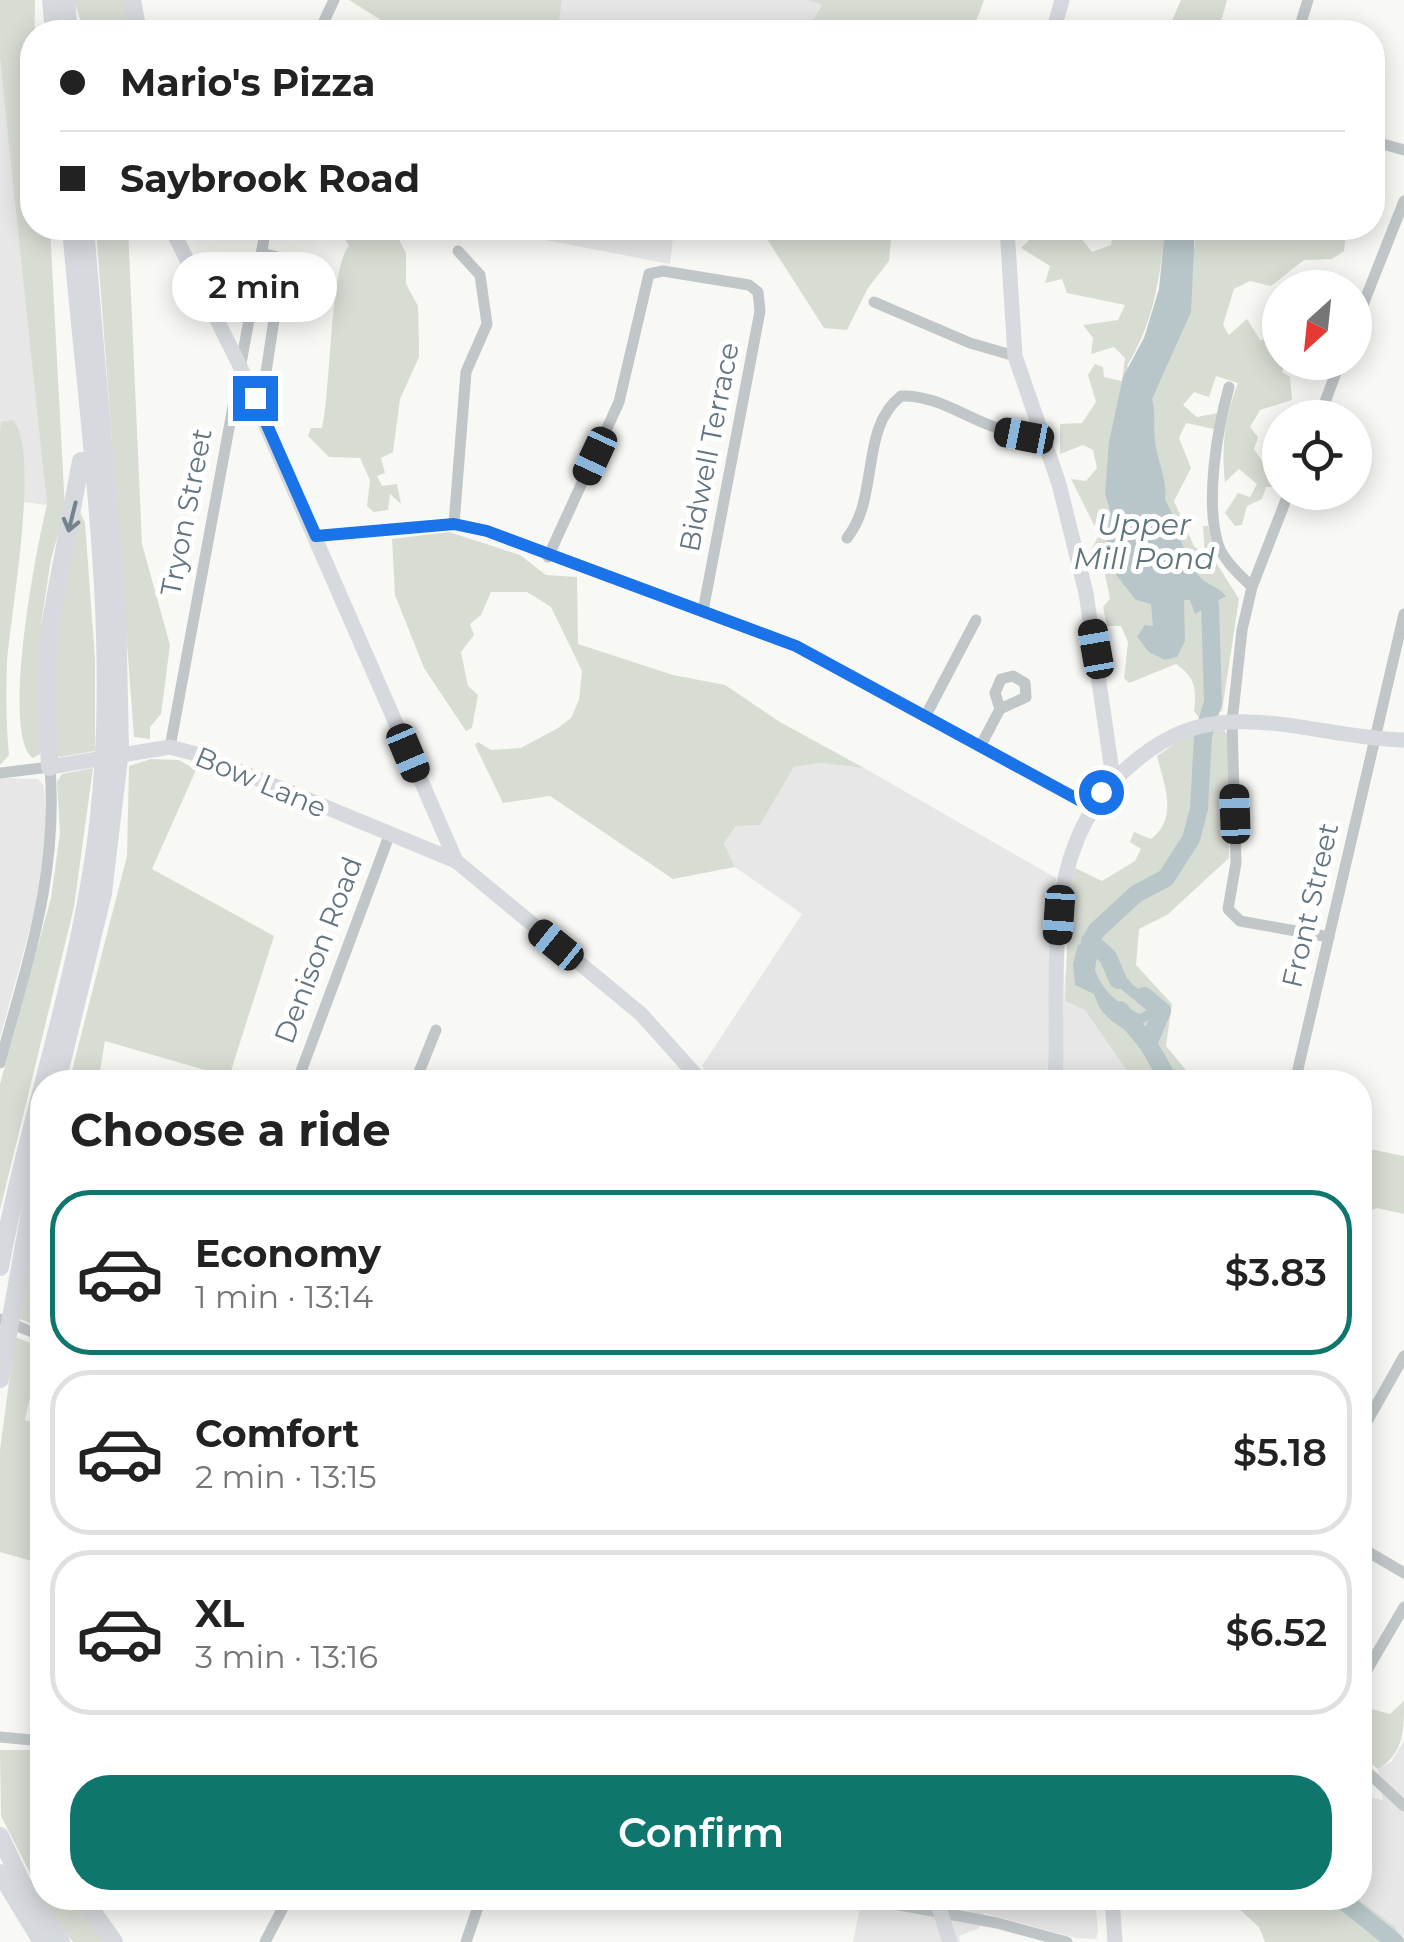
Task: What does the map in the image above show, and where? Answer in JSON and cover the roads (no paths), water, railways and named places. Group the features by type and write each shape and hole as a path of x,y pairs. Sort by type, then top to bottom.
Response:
{"highway":[{"path":"47,1070 81,924 102,784 105,644 72,240"},
{"path":"61,1070 103,893 120,750 118,608 86,240"},
{"path":"50,767 46,710 50,626 80,480 78,316"},
{"path":"0,1267 30,1140"},
{"path":"0,1379 30,1213"},
{"path":"0,1836 30,1896"},
{"path":"0,1872 42,1942"},
{"path":"39,1910 61,1942"},
{"path":"91,1910 114,1942"}],"main road":[{"path":"177,240 240,364 456,861 640,1014 691,1070"},
{"path":"1008,240 1015,356 1041,432 1086,593 1113,778"},
{"path":"1055,1070 1061,892 1090,806 1113,778 1186,729 1225,723 1404,740"},
{"name":"Bow Lane","path":"50,767 170,746 456,861"},
{"path":"941,1910 950,1942"},
{"path":"1113,1910 1115,1942"}],"street":[{"path":"1372,283 1404,203"},
{"name":"Tryon Street","path":"170,746 264,240"},
{"path":"454,524 466,372 486,324 480,275 458,251"},
{"path":"261,253 278,257 282,267 265,379"},
{"name":"Bidwell Terrace","path":"548,556 619,402 649,274 663,271 738,283 758,292 760,312 703,611"},
{"path":"874,302 970,343 1015,356"},
{"path":"1229,387 1216,451 1214,524 1218,547 1252,587"},
{"path":"847,538 861,514 881,420 901,396 920,395 1004,432 1024,436 1041,432"},
{"path":"1282,510 1252,587 1225,723 1236,844 1229,913 1240,920 1329,937"},
{"path":"316,536 454,524 487,531 796,646 1090,806"},
{"name":"Front Street","path":"1298,1070 1404,614"},
{"path":"925,717 976,620"},
{"path":"980,746 1000,709"},
{"path":"0,1063 46,892 53,830 50,767"},
{"name":"Bow Lane","path":"0,773 50,767"},
{"name":"Denison Road","path":"302,1070 388,836"},
{"path":"420,1070 436,1030"},
{"path":"0,1320 30,1331"},
{"path":"1372,1413 1404,1356"},
{"path":"1372,1554 1404,1572"},
{"path":"1372,1662 1404,1607"},
{"path":"0,1737 30,1740"},
{"path":"1372,1776 1404,1806"},
{"path":"265,1942 282,1910"},
{"path":"466,1942 477,1910"},
{"path":"957,1910 1068,1942"}],"water":[{"name":"Upper Mill Pond","path":"1164,240 1194,240 1191,312 1152,399 1154,436 1165,500 1188,559 1200,577 1226,596 1195,614 1190,600 1184,600 1185,641 1177,657 1165,660 1149,652 1137,637 1145,625 1153,626 1151,604 1136,600 1117,576 1106,546 1111,513 1105,494 1109,442 1123,377 1144,338 1159,289"},
{"path":"1078,944 1092,952 1100,981 1121,1004 1140,1014 1147,1010 1122,990 1108,965 1111,960 1133,985 1166,1008 1129,1033 1116,1024 1103,1012 1094,994 1075,985 1073,964"}],"waterway":[{"path":"1086,969 1090,941 1097,930 1136,894 1166,878 1191,839 1199,809 1203,736 1213,702 1210,605 1196,589"},
{"path":"1090,941 1108,957 1118,980"},
{"path":"1144,996 1162,1011 1148,1044"},
{"path":"1120,1010 1163,1070"},
{"path":"1355,1910 1395,1942"}]}
